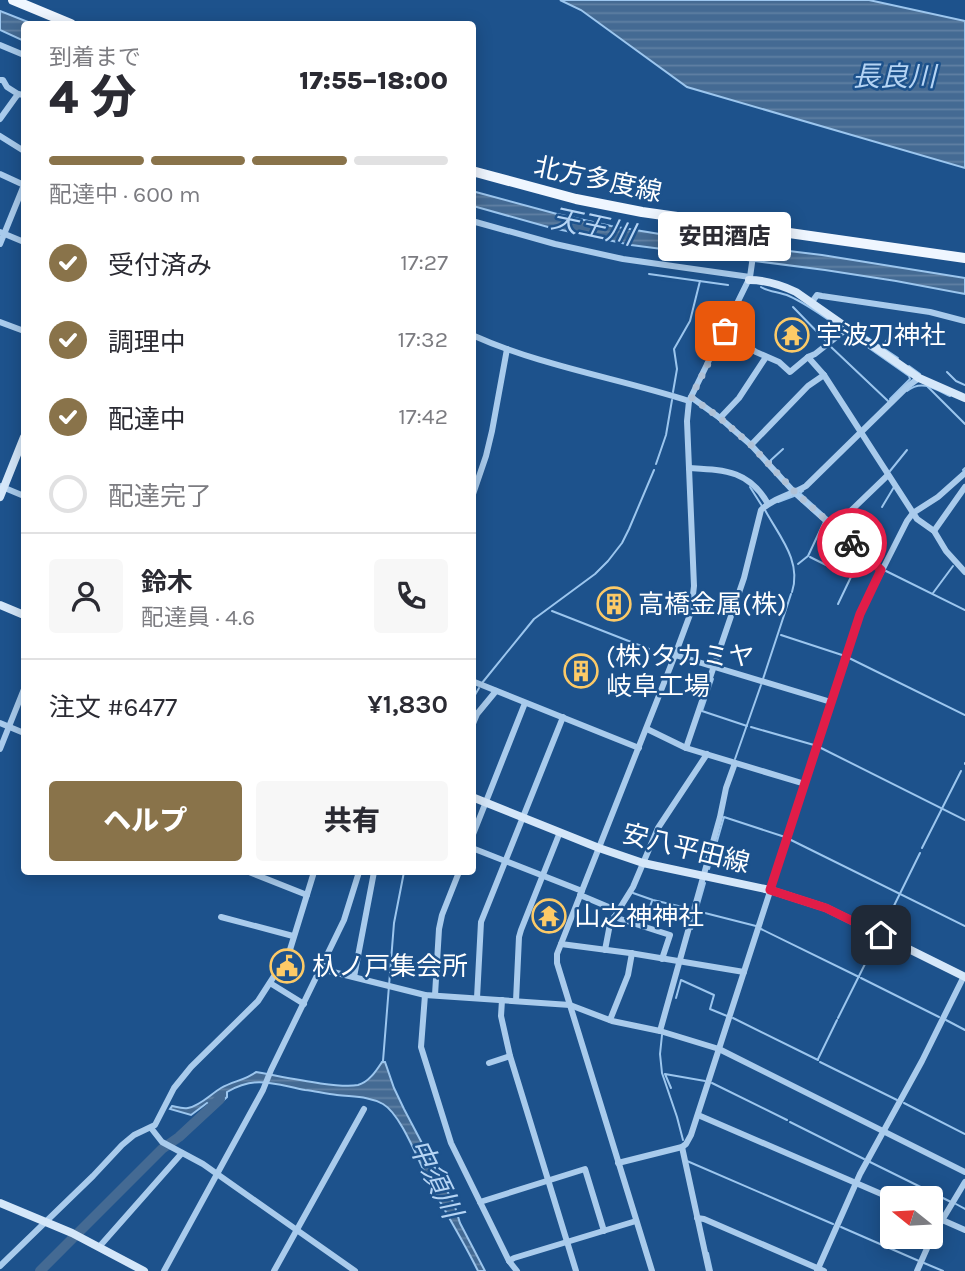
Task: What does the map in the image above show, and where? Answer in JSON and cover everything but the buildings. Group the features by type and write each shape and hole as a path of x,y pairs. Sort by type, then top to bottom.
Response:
{"main road":[{"path":"13,0 64,21"},
{"name":"北方多度線","path":"476,172 576,199 642,212 756,232 965,258"},
{"path":"750,276 786,287 919,378 965,398"},
{"path":"0,497 21,444"},
{"path":"0,605 21,614"},
{"name":"安八平田線","path":"476,798 643,863 770,890 817,905 964,977"},
{"path":"0,1203 76,1235 130,1268 144,1271"}],"street":[{"path":"0,45 21,54"},
{"path":"0,80 4,80 7,87 21,94 0,119"},
{"path":"0,135 21,149"},
{"path":"0,174 21,184"},
{"path":"0,244 2,233 21,192"},
{"path":"476,222 613,257 750,276"},
{"path":"652,1271 557,963 557,954 691,612 694,598 688,421 690,399 750,276 756,232"},
{"path":"2,233 21,241"},
{"path":"812,303 817,295 930,312 965,321"},
{"path":"0,322 21,330"},
{"path":"725,331 756,352 779,362 790,372 848,328"},
{"path":"476,337 507,349 690,399 720,418 751,445 795,492 881,570"},
{"path":"476,485 492,431 507,349"},
{"path":"720,418 739,398 766,356"},
{"path":"808,357 824,375 917,519 934,531 946,551 965,572"},
{"path":"751,445 808,386 824,375"},
{"path":"687,748 744,578 761,510 806,486 919,378"},
{"path":"690,468 721,470 742,476 768,504"},
{"path":"834,527 888,475"},
{"path":"618,1163 682,1147 691,1135 860,614 913,513 965,475"},
{"path":"934,531 965,486"},
{"path":"2,487 21,495"},
{"path":"675,655 831,702"},
{"path":"478,683 639,748"},
{"path":"476,716 496,691"},
{"path":"0,749 21,696"},
{"path":"476,827 525,703"},
{"path":"477,998 481,922 563,717"},
{"path":"0,723 21,732"},
{"path":"647,729 687,748 805,784"},
{"path":"605,950 610,924 633,887 664,818 707,754"},
{"path":"660,1031 735,763"},
{"path":"516,1001 519,937 560,832"},
{"path":"476,850 581,893 616,914 670,935 662,959"},
{"path":"257,875 307,895"},
{"path":"0,1266 122,1145 134,1135 155,1125 182,1077 249,1011 289,953 313,875"},
{"path":"164,1271 264,1087 344,920 358,875"},
{"path":"354,977 373,875"},
{"path":"435,995 439,929 457,875"},
{"path":"221,917 293,936"},
{"path":"561,944 744,972"},
{"path":"610,1020 628,975 632,953"},
{"path":"321,969 425,995 570,1005 610,1020 660,1031 719,1049 965,1172"},
{"path":"697,1217 819,1270 856,1183 964,977"},
{"path":"270,983 304,1004"},
{"path":"425,995 421,1047 451,1143 509,1261 517,1271"},
{"path":"502,1000 501,1016 510,1056 576,1271"},
{"path":"489,1063 510,1056"},
{"path":"274,1271 363,1109"},
{"path":"698,1115 880,1193"},
{"path":"151,1128 162,1142 203,1164 355,1271"},
{"path":"682,1147 709,1271"},
{"path":"99,1247 182,1153"},
{"path":"480,1202 585,1169 604,1231"},
{"path":"965,1182 943,1220 965,1230"},
{"path":"509,1261 636,1221"},
{"path":"917,1271 926,1250"}],"water":[{"name":"長良川","path":"560,0 869,0 965,21 965,168 687,87 581,10"},
{"path":"0,11 25,21 21,21 21,40 0,30"},
{"name":"天王川","path":"476,192 611,226 965,278 965,294 825,270 631,245 548,227 476,207"},
{"name":"中須川","path":"382,1062 385,1062 404,1109 454,1204 460,1223 485,1271 478,1271 404,1130 390,1110 378,1101 256,1082 227,1092 227,1097 214,1109 207,1103 191,1115 170,1109 172,1106 192,1107 221,1088 256,1072 349,1086 366,1081"}],"waterway":[{"path":"649,274 728,285"},
{"path":"673,392 677,369 674,349 690,321 700,281"},
{"path":"761,287 796,299 839,327"},
{"path":"793,307 826,341"},
{"path":"882,347 891,334"},
{"path":"865,336 898,358"},
{"path":"859,341 909,376 910,379 890,399"},
{"path":"830,346 888,401"},
{"path":"909,366 920,374"},
{"path":"947,372 965,385"},
{"path":"907,391 923,385 950,396"},
{"path":"928,387 965,424"},
{"path":"656,464 666,435 672,400"},
{"path":"771,463 783,449"},
{"path":"890,471 907,450"},
{"path":"482,683 534,619 595,574 608,561 622,543 654,470"},
{"path":"750,487 762,506"},
{"path":"882,507 894,487"},
{"path":"803,491 800,493 833,523"},
{"path":"778,502 794,496"},
{"path":"765,510 792,559 792,592"},
{"path":"798,564 808,556 824,522"},
{"path":"838,528 858,545"},
{"path":"838,604 861,556"},
{"path":"810,557 828,566"},
{"path":"933,593 953,566"},
{"path":"831,568 849,576"},
{"path":"886,571 965,610"},
{"path":"763,679 791,594"},
{"path":"552,611 649,649"},
{"path":"781,635 842,655"},
{"path":"849,658 965,715"},
{"path":"713,679 702,711 747,726"},
{"path":"735,759 761,685"},
{"path":"476,693 479,688"},
{"path":"751,727 814,745"},
{"path":"821,748 965,820"},
{"path":"922,848 961,771"},
{"path":"709,869 724,817 785,837"},
{"path":"791,840 965,926"},
{"path":"883,928 920,853"},
{"path":"383,1061 394,923 403,875"},
{"path":"705,883 697,911 756,926"},
{"path":"633,893 691,909"},
{"path":"644,923 652,901"},
{"path":"692,929 697,911"},
{"path":"761,929 859,977"},
{"path":"838,1018 877,940"},
{"path":"861,978 939,1017"},
{"path":"676,998 681,980 714,995 710,1009 727,1016"},
{"path":"733,1018 818,1060"},
{"path":"818,1059 837,1020"},
{"path":"946,1020 965,1030"},
{"path":"662,1035 662,1073 683,1140"},
{"path":"820,1062 897,1100"},
{"path":"671,1088 665,1074 705,1081"},
{"path":"712,1083 787,1120"},
{"path":"40,1271 162,1149 220,1099"},
{"path":"904,1103 965,1134"},
{"path":"790,1122 864,1159"},
{"path":"687,1161 833,1224"},
{"path":"870,1162 951,1202"},
{"path":"956,1204 965,1209"},
{"path":"841,1227 919,1261"},
{"path":"708,1253 712,1271"},
{"path":"924,1263 943,1271"}],"way so far":[{"path":"725,331 691,397 751,445 795,492 852,543"}],"place":[{"name":"安田酒店","path":"725,331"},
{"name":"宇波刀神社","path":"792,335"},
{"name":"高橋金属(株)","path":"614,604"},
{"name":"(株)タカミヤ 岐阜工場","path":"581,671"},
{"name":"山之神神社","path":"549,916"},
{"name":"杁ノ戸集会所","path":"287,966"}],"route":[{"path":"852,543 881,570 860,614 770,890 826,908 881,935"}]}
